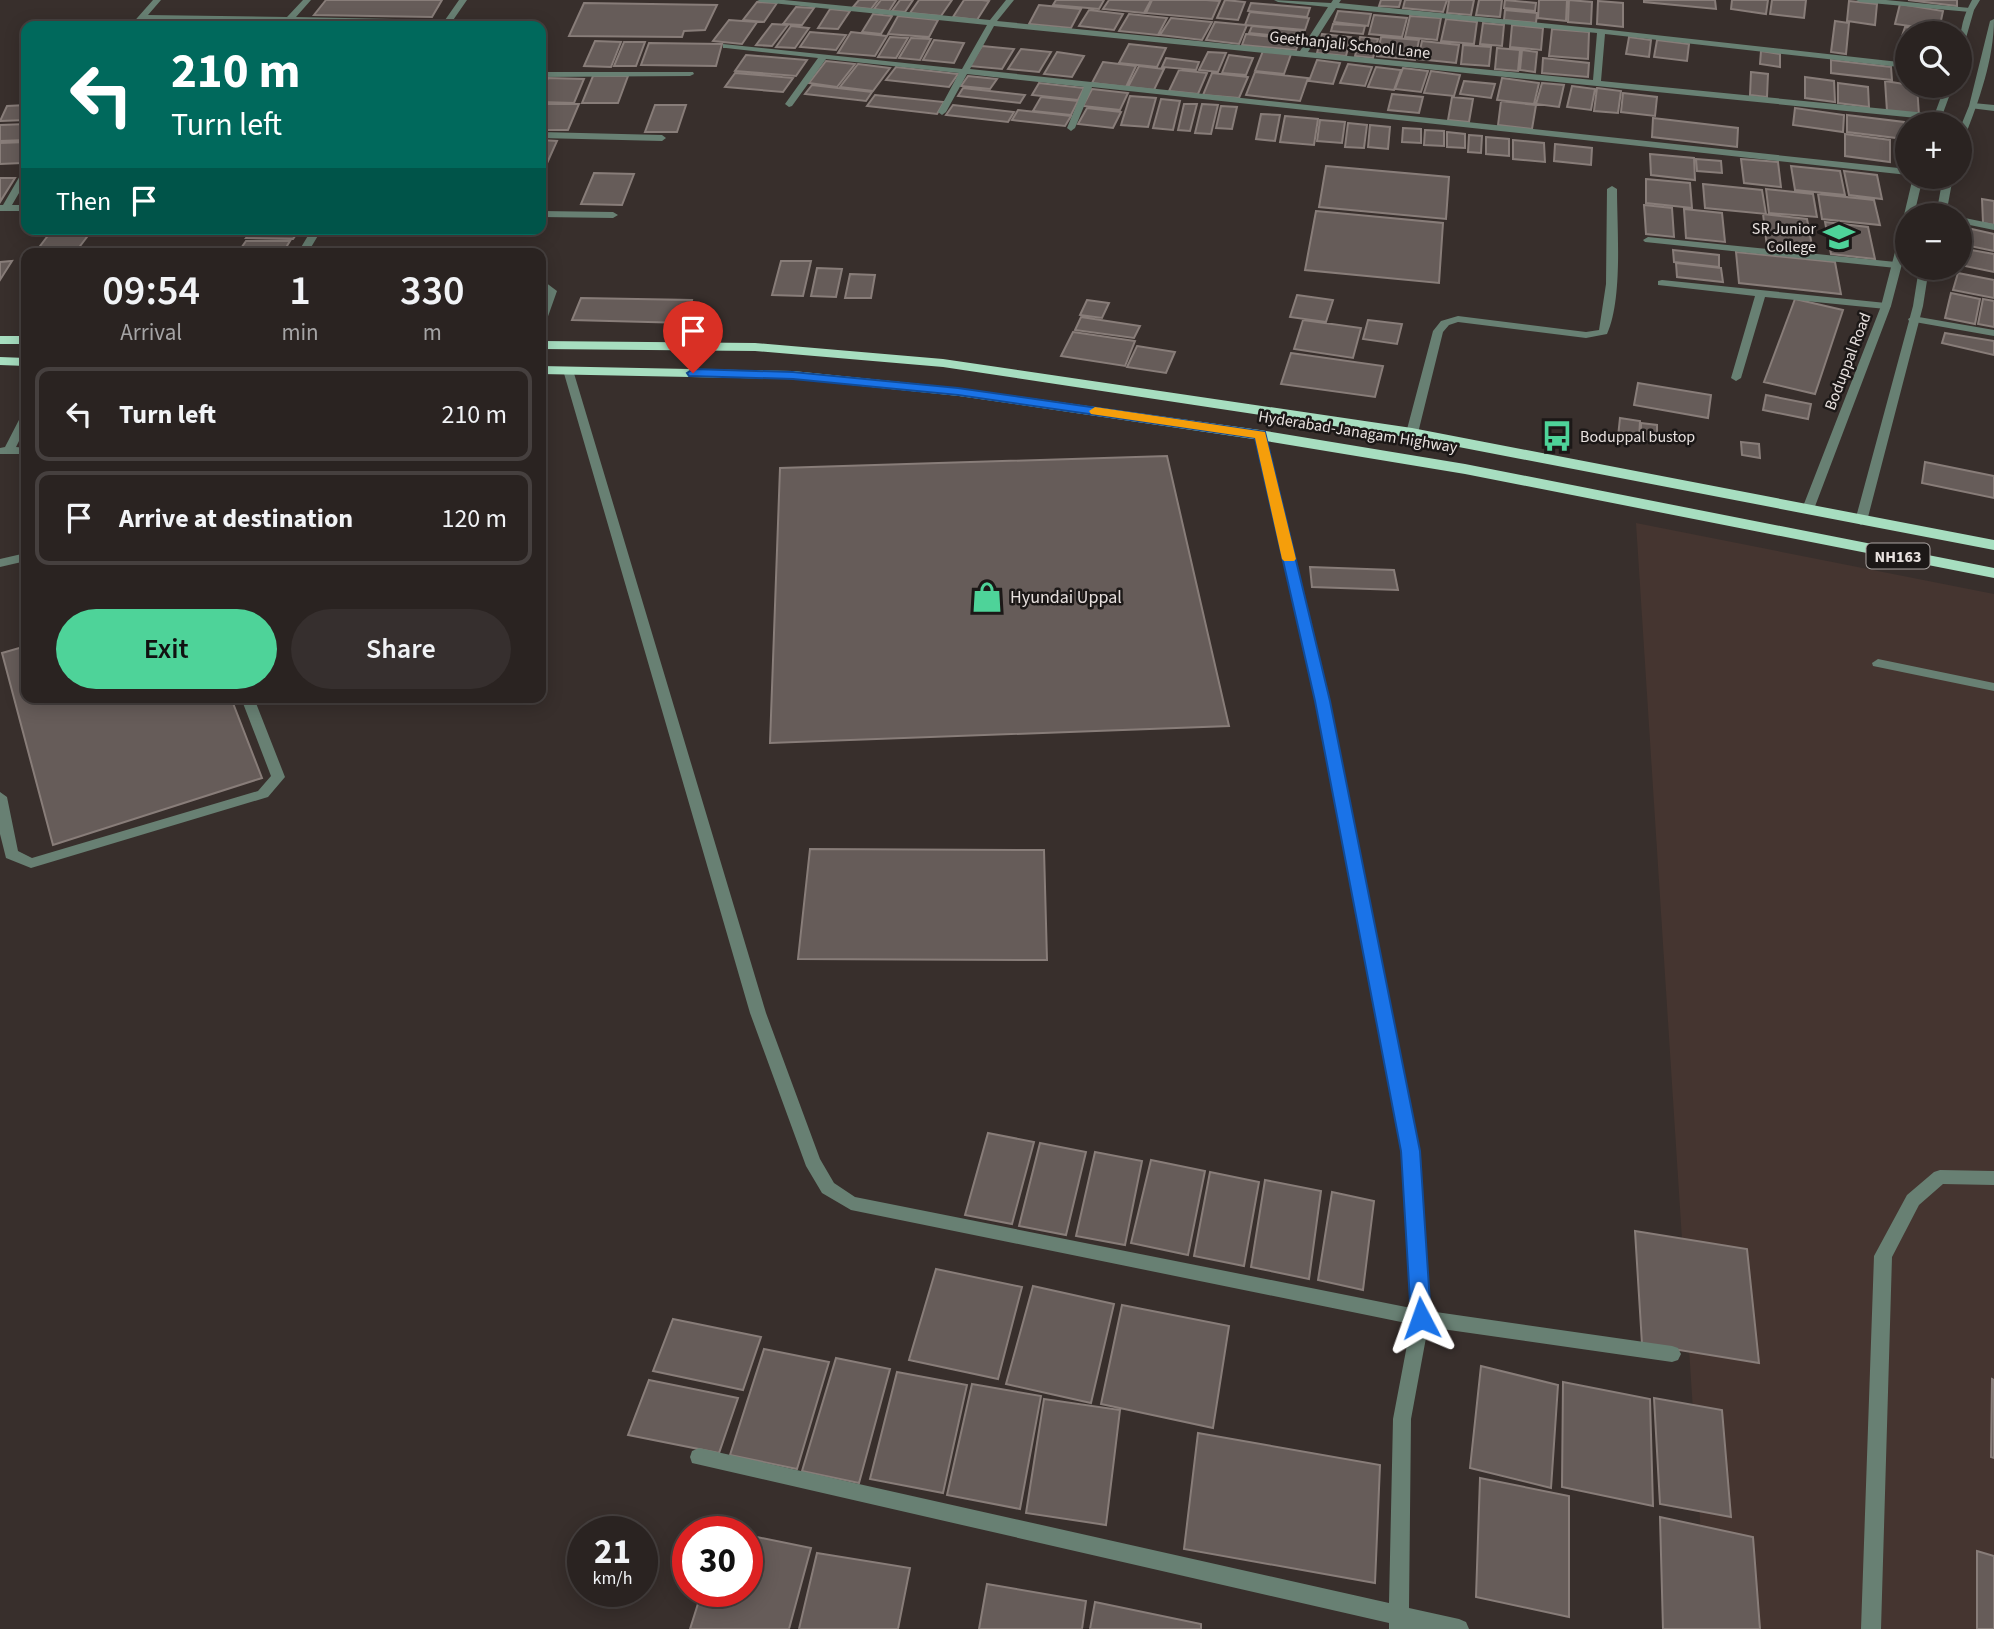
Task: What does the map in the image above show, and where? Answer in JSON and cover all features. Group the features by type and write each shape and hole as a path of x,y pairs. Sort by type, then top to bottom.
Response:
{"highway":[{"path":"0,340 21,340"},
{"name":"Hyderabad-Janagam Highway","path":"546,345 782,349 943,363 1412,433 1994,545"},
{"path":"0,361 21,362"},
{"name":"Hyderabad-Janagam Highway","path":"546,370 793,375 958,392 1261,435 1465,469 1994,573"},
{"path":"1184,424 1189,400"}],"street":[{"path":"138,21 157,0"},
{"path":"288,21 307,0"},
{"path":"448,21 463,0"},
{"name":"Geethanjali School Lane","path":"761,0 1597,83 1895,116"},
{"path":"942,112 991,24 1010,0"},
{"path":"1278,0 1336,3 1895,65"},
{"path":"1860,0 1970,10"},
{"path":"1967,21 1976,0"},
{"path":"1303,53 1336,3"},
{"path":"142,17 368,21"},
{"path":"1971,112 1994,21"},
{"path":"1597,83 1601,31"},
{"path":"726,46 1895,171"},
{"path":"789,104 824,56"},
{"path":"546,75 690,74"},
{"path":"1071,128 1088,86"},
{"path":"1973,106 1994,108"},
{"path":"546,135 662,138"},
{"path":"3,208 21,181"},
{"path":"1412,433 1438,331 1445,323 1458,319 1586,335 1603,332 1607,324 1611,277 1612,189"},
{"path":"3,208 21,208"},
{"path":"546,214 613,215"},
{"path":"1972,222 1994,227"},
{"path":"1648,240 1895,265"},
{"name":"Boduppal Road","path":"1808,509 1886,306 1895,269"},
{"path":"1861,521 1921,280"},
{"path":"1662,283 1886,306"},
{"path":"546,286 552,291 546,308"},
{"path":"1736,378 1761,292"},
{"path":"1913,319 1994,334"},
{"path":"568,370 758,1013 812,1161 828,1188 850,1203 1421,1318 1672,1354"},
{"path":"4,450 21,424"},
{"path":"1261,435 1322,701 1410,1151 1421,1318 1402,1419 1400,1623"},
{"path":"0,563 21,558"},
{"path":"1878,663 1994,687"},
{"path":"0,797 11,854 31,863 263,794 278,777 249,703"},
{"path":"1871,1629 1883,1256 1913,1200 1940,1177 1994,1178"},
{"path":"699,1457 1400,1623 1459,1629"}],"shaded area":[{"path":"1636,523 1994,594 1994,1629 1707,1629"}],"building":[{"path":"326,0 442,0 432,17 314,15"},
{"path":"859,0 878,0 871,9 853,7"},
{"path":"881,0 896,0 889,11 874,9"},
{"path":"900,0 913,0 905,12 892,11"},
{"path":"919,0 952,0 941,16 910,13"},
{"path":"964,0 989,1 977,20 953,17"},
{"path":"1056,0 1104,0 1099,9 1053,5"},
{"path":"1109,0 1151,0 1144,13 1103,9"},
{"path":"1152,0 1220,1 1212,19 1146,13"},
{"path":"1225,0 1245,2 1238,20 1217,18"},
{"path":"1381,0 1401,0 1399,7 1379,6"},
{"path":"1405,0 1447,0 1443,12 1403,8"},
{"path":"1449,0 1474,0 1471,15 1447,13"},
{"path":"1479,0 1502,0 1500,17 1476,15"},
{"path":"1505,0 1536,3 1535,11 1504,8"},
{"path":"1539,0 1567,0 1566,21 1538,18"},
{"path":"1569,0 1592,2 1591,24 1568,22"},
{"path":"1715,0 1716,9 1644,2"},
{"path":"1732,0 1768,0 1766,14 1731,9"},
{"path":"1772,0 1806,0 1804,18 1770,14"},
{"path":"1908,0 1957,0 1957,6"},
{"path":"1598,1 1623,3 1623,27 1597,24"},
{"path":"1849,1 1877,4 1875,25 1847,21"},
{"path":"757,2 777,3 764,22 743,20"},
{"path":"584,3 717,5 705,30 684,31 682,37 569,36"},
{"path":"1251,3 1310,8 1307,17 1248,11"},
{"path":"1900,4 1943,11 1941,21 1896,21"},
{"path":"1039,5 1081,9 1071,28 1029,24"},
{"path":"796,7 814,8 802,25 783,24"},
{"path":"830,9 850,11 838,29 818,28"},
{"path":"1089,10 1123,14 1114,30 1079,26"},
{"path":"1505,10 1537,13 1536,23 1504,20"},
{"path":"1338,11 1371,14 1368,26 1334,22"},
{"path":"1250,12 1309,18 1305,30 1245,25"},
{"path":"873,14 892,16 881,34 862,32"},
{"path":"1129,14 1167,18 1158,35 1119,31"},
{"path":"1374,15 1407,18 1402,37 1369,34"},
{"path":"898,16 938,20 929,37 888,34"},
{"path":"1410,16 1441,18 1437,40 1405,37"},
{"path":"1171,18 1212,22 1202,40 1160,35"},
{"path":"1446,19 1477,22 1474,44 1441,41"},
{"path":"729,20 757,22 742,44 713,41"},
{"path":"1835,21 1849,23 1846,54 1831,52"},
{"path":"1215,22 1247,25 1239,44 1206,40"},
{"path":"1483,23 1504,25 1502,46 1480,44"},
{"path":"772,24 788,25 772,46 756,45"},
{"path":"1333,24 1365,26 1363,34 1331,31"},
{"path":"1512,25 1543,28 1541,50 1510,47"},
{"path":"791,26 809,28 795,48 776,47"},
{"path":"1252,26 1303,31 1300,38 1249,33"},
{"path":"1552,29 1589,32 1588,59 1549,56"},
{"path":"810,32 846,35 836,50 800,47"},
{"path":"851,32 887,36 875,56 838,53"},
{"path":"1246,34 1300,40 1296,50 1242,45"},
{"path":"1322,34 1351,37 1346,56 1317,53"},
{"path":"890,37 908,38 896,58 878,57"},
{"path":"1360,37 1378,39 1373,58 1355,56"},
{"path":"1381,37 1419,40 1415,60 1377,56"},
{"path":"1629,37 1651,40 1649,57 1626,54"},
{"path":"911,38 931,39 920,60 899,58"},
{"path":"934,40 964,43 954,63 923,60"},
{"path":"1657,40 1689,44 1687,61 1654,57"},
{"path":"595,41 621,42 611,67 584,66"},
{"path":"1422,41 1459,45 1456,63 1418,59"},
{"path":"624,42 645,42 636,66 614,66"},
{"path":"649,43 722,44 716,66 641,65"},
{"path":"1129,44 1166,48 1157,67 1119,63"},
{"path":"1463,45 1491,47 1489,66 1461,64"},
{"path":"982,46 1014,49 1002,69 969,66"},
{"path":"1497,48 1520,50 1518,71 1495,69"},
{"path":"1021,49 1051,52 1039,72 1008,69"},
{"path":"1522,50 1537,52 1535,72 1520,70"},
{"path":"1263,51 1291,54 1284,74 1255,71"},
{"path":"1761,51 1780,54 1780,67 1760,64"},
{"path":"1057,52 1084,56 1072,77 1044,74"},
{"path":"1208,52 1226,53 1218,72 1199,70"},
{"path":"746,55 807,60 796,76 735,71"},
{"path":"1229,55 1253,58 1246,75 1222,73"},
{"path":"1166,58 1199,62 1196,70 1162,67"},
{"path":"1543,58 1589,63 1588,77 1542,73"},
{"path":"1317,60 1340,63 1333,84 1309,81"},
{"path":"1831,60 1891,67 1892,80 1831,73"},
{"path":"826,61 855,64 837,87 809,83"},
{"path":"1103,62 1136,66 1126,87 1092,83"},
{"path":"858,64 890,68 873,91 840,87"},
{"path":"1348,64 1372,67 1365,86 1340,83"},
{"path":"1139,66 1164,69 1154,90 1128,87"},
{"path":"896,67 958,74 949,87 886,80"},
{"path":"1376,67 1401,70 1394,90 1368,87"},
{"path":"1403,68 1428,71 1421,92 1395,89"},
{"path":"1179,70 1207,73 1198,94 1169,91"},
{"path":"1431,71 1460,75 1454,96 1424,93"},
{"path":"1255,72 1308,78 1300,101 1246,95"},
{"path":"1751,72 1768,74 1767,97 1750,95"},
{"path":"735,73 793,78 783,92 725,87"},
{"path":"1212,73 1248,77 1239,98 1203,95"},
{"path":"593,76 628,76 618,103 582,103"},
{"path":"968,76 997,79 990,89 961,86"},
{"path":"1805,77 1834,81 1835,102 1805,98"},
{"path":"548,78 584,79 574,103 546,102"},
{"path":"1502,78 1539,83 1534,104 1497,100"},
{"path":"1464,81 1495,84 1491,98 1460,94"},
{"path":"1885,81 1895,83 1895,98 1918,98 1919,112 1887,111"},
{"path":"1039,83 1084,88 1078,100 1032,95"},
{"path":"1542,83 1564,85 1559,107 1536,104"},
{"path":"1838,83 1868,87 1869,107 1838,103"},
{"path":"812,85 872,92 866,101 805,94"},
{"path":"1572,86 1595,89 1591,110 1567,107"},
{"path":"963,88 1025,95 1020,103 958,96"},
{"path":"1597,88 1621,91 1618,113 1594,111"},
{"path":"1092,89 1128,93 1120,110 1083,106"},
{"path":"1623,93 1657,97 1655,116 1621,112"},
{"path":"1392,94 1423,97 1419,113 1388,110"},
{"path":"875,95 944,102 937,114 867,106"},
{"path":"1130,96 1156,98 1148,127 1121,125"},
{"path":"1041,97 1078,101 1071,115 1033,111"},
{"path":"1452,97 1473,99 1469,122 1448,120"},
{"path":"1161,99 1180,101 1173,130 1153,128"},
{"path":"1501,101 1536,105 1532,129 1498,125"},
{"path":"546,104 579,104 568,130 546,130"},
{"path":"1184,104 1197,104 1190,131 1178,130"},
{"path":"1202,104 1218,105 1211,134 1195,133"},
{"path":"21,105 21,120 0,121 7,106"},
{"path":"655,105 686,105 677,132 645,132"},
{"path":"953,105 1014,112 1008,122 946,115"},
{"path":"1221,106 1237,107 1232,129 1216,128"},
{"path":"1087,108 1121,112 1113,128 1078,124"},
{"path":"1795,108 1844,115 1843,132 1793,125"},
{"path":"1018,110 1071,116 1065,126 1012,120"},
{"path":"1261,114 1280,115 1275,141 1256,139"},
{"path":"1847,115 1895,121 1895,138 1847,132"},
{"path":"1285,116 1318,119 1314,145 1280,142"},
{"path":"1653,118 1738,128 1737,147 1652,137"},
{"path":"1320,120 1345,122 1342,143 1317,141"},
{"path":"1348,123 1367,125 1364,148 1345,147"},
{"path":"21,124 21,140 0,141 0,125"},
{"path":"1370,125 1390,127 1388,149 1368,147"},
{"path":"1403,128 1421,129 1421,143 1402,142"},
{"path":"1425,130 1444,131 1444,146 1424,145"},
{"path":"1447,132 1465,134 1465,148 1447,147"},
{"path":"1845,134 1890,140 1890,162 1845,156"},
{"path":"1469,135 1482,136 1481,153 1468,152"},
{"path":"1486,137 1509,139 1509,156 1486,154"},
{"path":"546,140 557,141 546,166"},
{"path":"1513,140 1544,143 1545,162 1513,159"},
{"path":"21,142 21,163 0,164 0,143"},
{"path":"1555,144 1592,148 1591,165 1554,161"},
{"path":"1650,154 1694,158 1695,180 1651,175"},
{"path":"1696,159 1721,161 1722,173 1697,171"},
{"path":"1741,159 1778,162 1781,187 1744,183"},
{"path":"1326,166 1449,177 1446,219 1319,207"},
{"path":"1791,166 1840,171 1845,195 1795,190"},
{"path":"1844,171 1877,175 1882,199 1849,195"},
{"path":"594,173 634,174 622,205 581,204"},
{"path":"0,178 15,178 0,202"},
{"path":"1646,179 1690,183 1692,208 1646,203"},
{"path":"1703,184 1762,190 1766,214 1705,208"},
{"path":"1766,189 1813,194 1817,217 1769,213"},
{"path":"1818,194 1874,200 1880,225 1822,219"},
{"path":"1982,199 1994,201 1994,225 1983,223"},
{"path":"1644,205 1672,208 1674,237 1646,234"},
{"path":"1684,209 1722,213 1725,242 1686,238"},
{"path":"1316,211 1443,223 1439,283 1305,270"},
{"path":"1763,214 1807,219 1813,251 1767,247"},
{"path":"1825,222 1868,227 1875,259 1831,254"},
{"path":"1972,229 1994,234 1994,251 1972,246"},
{"path":"48,235 88,235 79,248 39,248"},
{"path":"248,235 296,235 293,239 246,238"},
{"path":"246,241 290,241 286,248 241,248"},
{"path":"1673,250 1719,255 1719,267 1674,262"},
{"path":"1972,250 1994,254 1994,272 1972,267"},
{"path":"1736,252 1835,262 1841,294 1739,283"},
{"path":"12,261 0,280 0,262"},
{"path":"781,261 811,261 803,296 772,295"},
{"path":"1676,263 1721,268 1723,282 1677,277"},
{"path":"817,268 842,269 836,297 811,296"},
{"path":"850,274 875,275 871,298 845,298"},
{"path":"1972,276 1994,280 1994,298 1953,290 1956,280 1972,280"},
{"path":"1951,293 1980,299 1975,324 1945,318"},
{"path":"1297,295 1333,300 1326,322 1290,317"},
{"path":"581,298 692,300 686,323 572,320"},
{"path":"1795,299 1843,310 1815,394 1764,382"},
{"path":"1983,299 1994,301 1994,327 1978,324"},
{"path":"1087,300 1109,303 1102,318 1080,315"},
{"path":"1081,317 1140,326 1134,338 1075,330"},
{"path":"1303,320 1361,328 1353,358 1294,349"},
{"path":"1368,320 1402,324 1397,344 1363,339"},
{"path":"1073,332 1135,341 1125,366 1061,356"},
{"path":"1945,333 1994,341 1994,355 1942,343"},
{"path":"1137,346 1175,352 1166,373 1127,367"},
{"path":"1291,353 1383,366 1375,397 1281,384"},
{"path":"1638,383 1711,395 1708,418 1634,405"},
{"path":"1766,395 1811,404 1808,419 1763,410"},
{"path":"1620,418 1640,421 1639,440 1618,437"},
{"path":"1641,423 1657,425 1657,441 1641,439"},
{"path":"1741,442 1759,444 1760,458 1742,455"},
{"name":"Hyundai Uppal","path":"1167,456 1229,726 770,743 780,468"},
{"path":"1925,462 1994,476 1994,498 1922,483"},
{"path":"1310,567 1394,570 1398,590 1312,587"},
{"path":"21,647 21,703 233,703 262,778 53,845 2,653"},
{"path":"810,849 1044,850 1047,960 798,959"},
{"path":"988,1133 1034,1142 1012,1224 965,1215"},
{"path":"1040,1143 1086,1152 1066,1235 1019,1226"},
{"path":"1095,1152 1142,1161 1125,1245 1076,1236"},
{"path":"1151,1160 1205,1171 1188,1255 1131,1243"},
{"path":"1210,1172 1259,1182 1244,1266 1194,1256"},
{"path":"1265,1180 1321,1191 1309,1279 1251,1267"},
{"path":"1332,1192 1374,1201 1363,1290 1318,1280"},
{"path":"1635,1231 1747,1249 1759,1363 1642,1344"},
{"path":"936,1269 1022,1287 998,1379 909,1360"},
{"path":"1033,1286 1114,1304 1091,1403 1006,1384"},
{"path":"1122,1305 1229,1326 1213,1428 1101,1404"},
{"path":"673,1319 761,1337 743,1390 653,1371"},
{"path":"764,1349 829,1362 797,1469 730,1455"},
{"path":"836,1358 890,1369 859,1483 802,1471"},
{"path":"1481,1366 1558,1385 1551,1488 1470,1468"},
{"path":"897,1372 967,1385 943,1493 870,1479"},
{"path":"1992,1379 1994,1380 1994,1458 1991,1457"},
{"path":"649,1380 738,1398 719,1453 628,1435"},
{"path":"1563,1382 1650,1399 1653,1506 1562,1487"},
{"path":"972,1384 1041,1396 1020,1509 947,1495"},
{"path":"1654,1398 1722,1410 1731,1517 1660,1504"},
{"path":"1044,1399 1120,1410 1106,1525 1026,1513"},
{"path":"1198,1433 1380,1465 1375,1583 1184,1549"},
{"path":"1480,1478 1569,1496 1569,1617 1476,1597"},
{"path":"1660,1517 1753,1537 1760,1629 1663,1629"},
{"path":"763,1538 811,1548 789,1629 690,1629 697,1607 763,1607"},
{"path":"1977,1551 1994,1556 1994,1629 1977,1629"},
{"path":"817,1553 910,1568 898,1629 799,1629"},
{"path":"987,1584 1086,1601 1082,1629 979,1629"},
{"path":"1095,1602 1201,1624 1201,1629 1090,1629"}],"slow traffic":[{"path":"1095,411 1261,435 1289,559"}],"place":[{"name":"SR Junior College","path":"1839,237"},
{"name":"Boduppal bustop","path":"1557,436"},
{"name":"Hyundai Uppal","path":"987,597"}],"route":[{"path":"693,373 793,375 958,392 1261,435 1322,701 1410,1151 1421,1318"}]}
